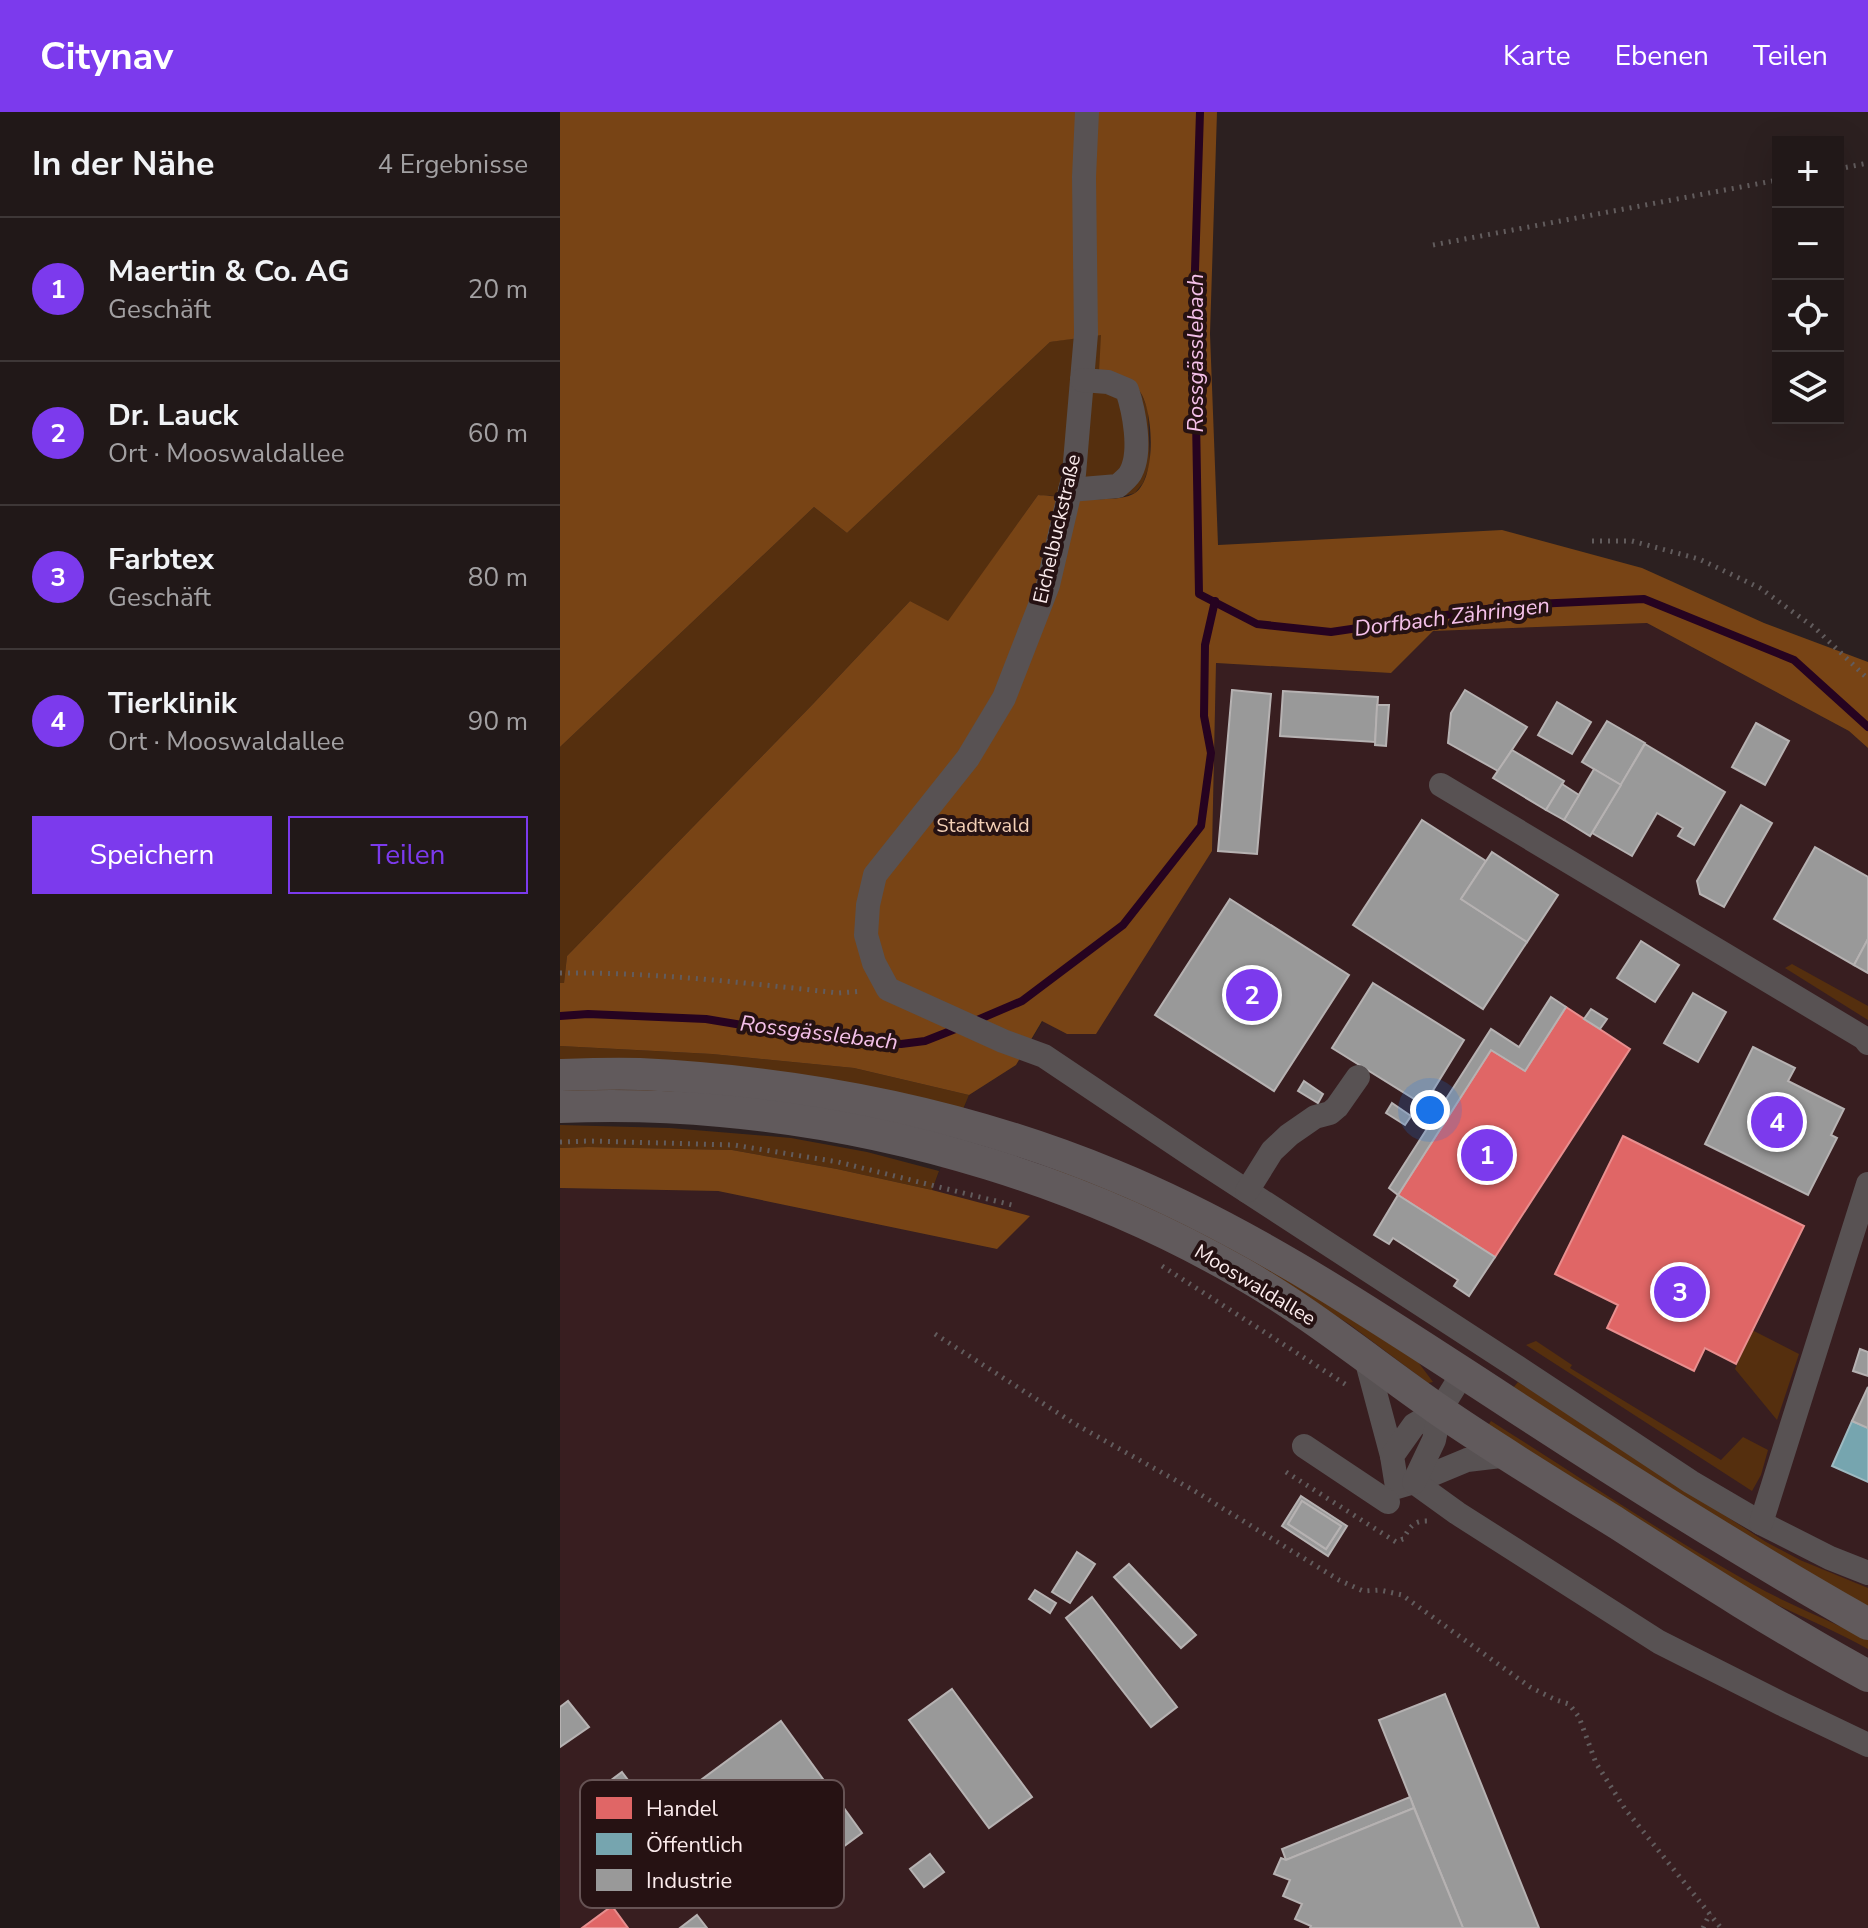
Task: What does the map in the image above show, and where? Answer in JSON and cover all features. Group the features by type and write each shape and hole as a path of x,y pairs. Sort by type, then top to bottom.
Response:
{"main road":[{"name":"Mooswaldallee","path":"560,1075 636,1074 733,1080 850,1097 1018,1139 1114,1175 1202,1216 1311,1277 1686,1517 1868,1624"},
{"name":"Mooswaldallee","path":"560,1107 644,1107 780,1118 906,1142 971,1159 1038,1180 1107,1207 1243,1274 1509,1455 1719,1589 1868,1676"}],"street":[{"name":"Eichelbuckstraße","path":"888,989 874,963 866,935 868,905 875,875 968,758 1004,698 1048,585 1074,474 1086,334 1084,177 1087,112"},
{"path":"1070,490 1118,486 1131,472 1136,450 1134,409 1127,390 1108,382 1082,380"},
{"path":"1441,785 1868,1043"},
{"path":"888,989 1044,1056 1691,1482 1761,1523 1830,1558 1868,1573"},
{"path":"1247,1191 1272,1151 1315,1117 1330,1113 1337,1107 1358,1077"},
{"path":"1761,1523 1868,1184"},
{"path":"1365,1355 1392,1456 1397,1487 1467,1460 1509,1455"},
{"path":"1414,1482 1434,1440 1440,1410 1463,1373"},
{"path":"1392,1456 1414,1425 1440,1410"},
{"path":"1304,1446 1388,1502"},
{"path":"1414,1482 1457,1513 1659,1642 1868,1745"}],"path":[{"path":"1844,168 1868,163"},
{"path":"1433,245 1772,181"},
{"path":"1592,541 1632,541 1699,559 1760,588 1815,628 1868,679"},
{"path":"560,973 683,976 839,993 888,989"},
{"path":"560,1142 734,1145 838,1162 1021,1207"},
{"path":"1159,1263 1377,1403"},
{"path":"935,1334 1075,1424 1193,1490 1339,1580 1363,1591 1380,1590 1402,1595 1530,1687 1569,1704 1579,1717 1596,1763 1625,1809 1721,1928"},
{"path":"1703,1928 1710,1913"}],"shaded area":[{"path":"1101,334 1126,379 1140,391 1148,410 1150,464 1143,483 1135,493 1112,499 1038,495 948,622 910,601 567,956 564,983 560,983 560,747 814,507 847,533 1050,342"},
{"path":"1647,623 1849,731 1868,748 1868,1928 560,1928 560,1188 718,1191 997,1249 1029,1216 932,1190 969,1095 1016,1065 1043,1021 1067,1034 1212,851 1216,663 1391,673 1433,631"},
{"path":"1792,964 1868,1006 1868,1020 1785,968"},
{"path":"560,1046 712,1054 854,1068 969,1095 961,1114 560,1066"},
{"path":"560,1090 674,1090 1062,1171 1154,1208 1262,1262 1418,1362 1433,1382 1428,1383 1349,1324 1260,1268 1061,1175 560,1095"},
{"path":"560,1125 670,1128 791,1138 867,1152 939,1171 932,1190 732,1150 560,1148"},
{"path":"1752,1330 1799,1354 1777,1420 1735,1369"},
{"path":"1536,1341 1572,1365 1570,1368 1721,1460 1743,1437 1768,1450 1761,1475 1752,1491 1526,1345"},
{"path":"1518,1382 1766,1542 1800,1560 1868,1588 1868,1608 1697,1508 1513,1388"},
{"path":"1491,1421 1719,1565 1766,1592 1868,1640 1868,1649 1749,1591 1487,1427"}],"green space":[{"name":"Stadtwald","path":"560,112 1217,112 1210,334 1218,545 1502,530 1642,568 1764,623 1868,662 1868,748 1849,731 1647,623 1433,631 1391,673 1216,663 1212,851 1096,1034 1067,1034 1042,1021 1016,1065 969,1095 854,1068 712,1054 560,1046 560,983 564,983 567,956 910,601 948,621 1038,495 1102,499 1127,497 1142,485 1147,473 1151,442 1147,411 1138,389 1125,380 1099,372 1101,335 1050,342 847,533 814,507 560,747"},
{"path":"560,1148 732,1150 932,1190 1030,1216 997,1249 718,1191 560,1188"}],"building: Handel":[{"path":"1566,1007 1630,1049 1495,1257 1398,1195 1491,1050 1525,1071"},
{"path":"1623,1136 1804,1226 1736,1364 1705,1348 1694,1371 1607,1328 1618,1305 1555,1274"},
{"path":"613,1908 628,1928 582,1928"}],"building: Öffentlich":[{"path":"1852,1421 1868,1428 1868,1482 1832,1466"}],"building: Industrie":[{"path":"1232,690 1271,694 1257,854 1218,851"},
{"path":"1465,690 1527,727 1498,771 1448,743 1451,713"},
{"path":"1283,691 1378,697 1375,742 1280,736"},
{"path":"1557,702 1591,722 1572,754 1538,735"},
{"path":"1377,705 1389,705 1386,746 1375,745"},
{"path":"1607,721 1645,743 1621,785 1582,762"},
{"path":"1756,723 1789,741 1765,785 1732,767"},
{"path":"1645,744 1725,792 1694,845 1678,836 1683,828 1657,813 1632,856 1592,833"},
{"path":"1512,750 1564,781 1546,810 1493,778"},
{"path":"1594,769 1621,785 1590,836 1564,820"},
{"path":"1562,784 1579,795 1564,820 1546,810"},
{"path":"1741,805 1772,823 1724,907 1700,894 1697,881"},
{"path":"1422,820 1486,861 1461,899 1527,942 1483,1009 1353,925"},
{"path":"1815,847 1868,877 1868,939 1854,965 1774,919"},
{"path":"1492,852 1558,895 1527,942 1461,899"},
{"path":"1230,899 1349,975 1274,1091 1155,1015"},
{"path":"1868,939 1868,973 1854,965"},
{"path":"1641,941 1679,965 1655,1002 1617,978"},
{"path":"1373,983 1464,1040 1424,1105 1332,1048"},
{"path":"1693,993 1726,1012 1698,1062 1664,1043"},
{"path":"1551,997 1566,1007 1525,1071 1491,1050 1398,1195 1389,1188 1491,1029 1519,1047"},
{"path":"1591,1009 1607,1019 1600,1029 1584,1019"},
{"path":"1753,1047 1795,1068 1788,1081 1844,1109 1831,1135 1837,1138 1808,1195 1705,1144"},
{"path":"1304,1081 1323,1094 1318,1103 1298,1091"},
{"path":"1392,1103 1411,1116 1405,1125 1386,1113"},
{"path":"1398,1195 1495,1257 1469,1296 1454,1286 1458,1280 1393,1238 1389,1244 1374,1235"},
{"path":"1860,1349 1868,1352 1868,1376 1853,1371"},
{"path":"1868,1387 1868,1428 1852,1421"},
{"path":"1301,1496 1347,1526 1328,1556 1282,1526","holes":["1302,1501 1341,1526 1326,1549 1288,1524"]},
{"path":"1302,1501 1341,1526 1326,1549 1288,1524"},
{"path":"1077,1552 1095,1564 1070,1603 1052,1592"},
{"path":"1129,1564 1196,1635 1181,1648 1114,1577"},
{"path":"1035,1590 1056,1603 1050,1613 1029,1599"},
{"path":"1092,1597 1177,1707 1151,1727 1066,1618"},
{"path":"952,1689 1032,1797 989,1828 909,1720"},
{"path":"1445,1694 1539,1928 1463,1928 1379,1720"},
{"path":"568,1701 589,1727 560,1747 560,1707"},
{"path":"781,1721 824,1780 701,1780"},
{"path":"622,1772 628,1780 611,1780"},
{"path":"1410,1797 1414,1808 1286,1860 1282,1849"},
{"path":"844,1808 862,1833 844,1846"},
{"path":"1414,1808 1463,1928 1310,1928 1295,1919 1302,1904 1283,1896 1290,1880 1274,1874 1281,1858 1286,1860"},
{"path":"930,1854 944,1872 924,1887 910,1869"},
{"path":"697,1915 707,1928 680,1928"}],"waterway":[{"name":"Dorfbach Zähringen","path":"1200,112 1194,301 1199,594 1257,624 1331,632 1514,605 1644,599 1794,660 1868,727"},
{"name":"Rossgässlebach","path":"975,1021 1022,1001 1123,925 1201,826 1211,753 1204,716 1205,645 1215,601"},
{"name":"Rossgässlebach","path":"560,1016 588,1014 706,1019 809,1036 901,1044 925,1041 958,1028"}],"place":[{"name":"Dr. Lauck","path":"1252,995"},
{"name":"Tierklinik","path":"1777,1122"},
{"name":"Maertin & Co. AG","path":"1487,1155"},
{"name":"Farbtex","path":"1680,1292"}]}
